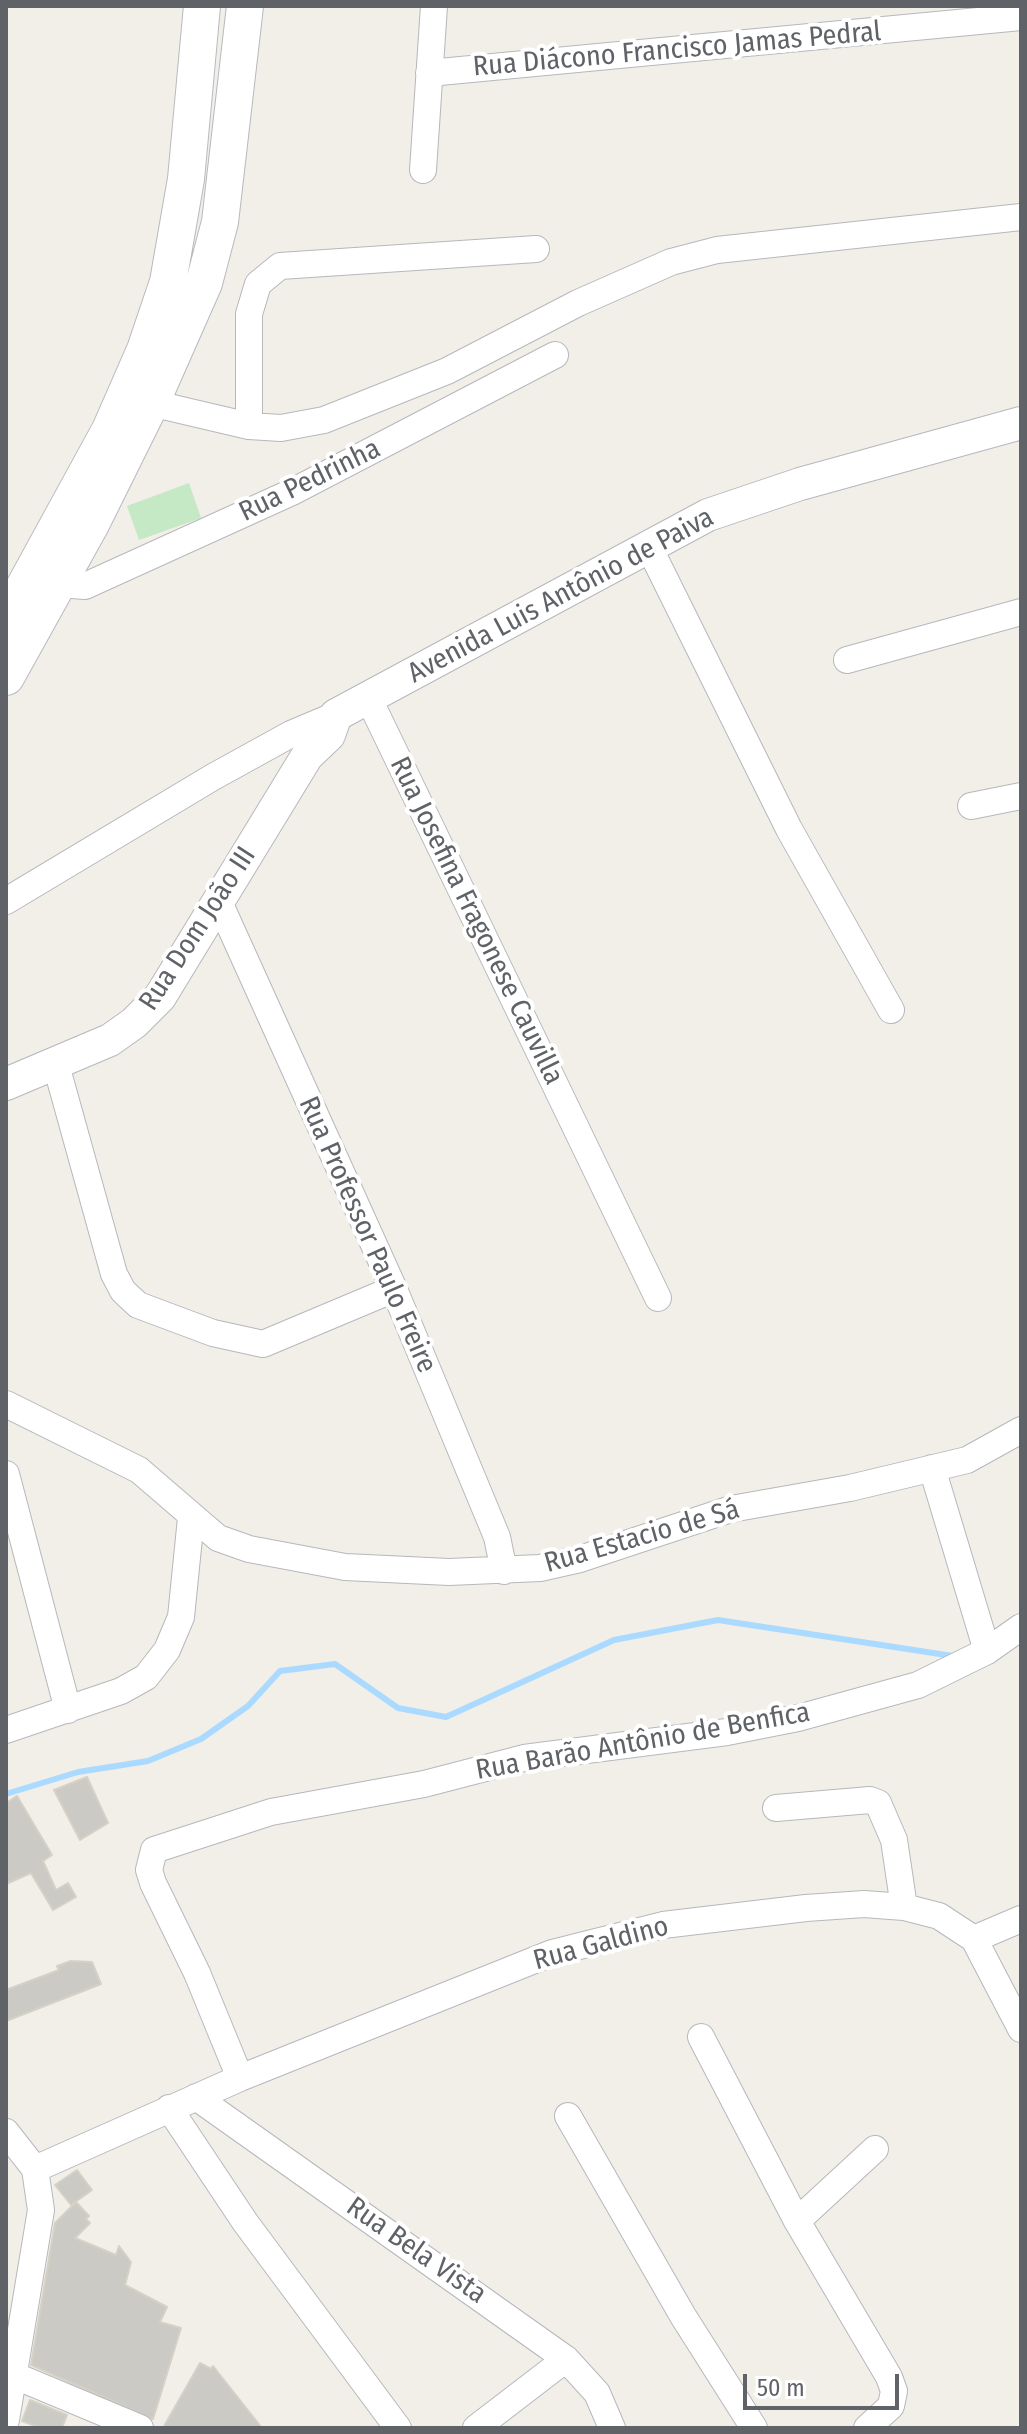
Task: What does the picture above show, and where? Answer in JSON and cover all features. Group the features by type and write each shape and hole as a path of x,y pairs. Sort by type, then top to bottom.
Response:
{"main road":[{"path":"6,677 59,584 121,436 175,254 202,6"},
{"path":"6,620 121,436 151,403 210,259 220,222 245,6"},
{"path":"175,254 210,259"}],"street":[{"path":"423,170 434,6"},
{"name":"Rua Diácono Francisco Jamas Pedral","path":"429,73 922,17 1021,17"},
{"path":"151,403 249,426 281,428 324,420 447,371 578,303 671,262 717,250 1021,217"},
{"path":"249,426 250,305 258,284 280,266 536,249"},
{"name":"Rua Pedrinha","path":"59,584 85,586 292,492 555,355"},
{"name":"Avenida Luis Antônio de Paiva","path":"336,715 708,515 800,484 1021,423"},
{"path":"648,545 789,829 891,1010"},
{"path":"847,660 1021,612"},
{"name":"Rua Josefina Fragonese Cauvilla","path":"369,699 658,1298"},
{"path":"6,901 213,777 291,734 336,715"},
{"name":"Rua Dom João III","path":"6,1084 110,1040 151,1006 219,902 307,756 329,735 336,715"},
{"path":"971,806 1021,796"},
{"name":"Rua Professor Paulo Freire","path":"219,902 394,1289 497,1537 504,1571"},
{"path":"56,1065 114,1274 123,1291 138,1305 213,1333 263,1344 394,1289"},
{"name":"Rua Estacio de Sá","path":"6,1404 139,1470 191,1518 218,1538 306,1561 376,1569 504,1571 580,1559 731,1509 967,1460 1021,1430"},
{"path":"932,1468 987,1651"},
{"path":"6,1474 68,1710"},
{"path":"6,1730 121,1691 146,1677 167,1650 181,1617 191,1518"},
{"name":"Rua Barão Antônio de Benfica","path":"240,2078 197,1973 153,1883 149,1870 154,1850 271,1812 410,1787 524,1758 727,1732 798,1718 918,1685 987,1651 1021,1627"},
{"path":"776,1808 870,1800 878,1803 894,1840 904,1907"},
{"name":"Rua Galdino","path":"35,2169 240,2078 552,1953 663,1925 806,1908 904,1907 939,1916 974,1939"},
{"path":"1021,1919 974,1939 1021,2029"},
{"path":"701,2037 797,2221 894,2391 891,2406 867,2428"},
{"name":"Rua Bela Vista","path":"196,2097 566,2359 597,2393 612,2428"},
{"path":"169,2108 245,2222 398,2428"},
{"path":"568,2116 683,2316 754,2428"},
{"path":"6,2132 35,2169 41,2210 6,2420"},
{"path":"797,2221 875,2149"},
{"path":"476,2428 566,2359"},
{"path":"13,2375 140,2428"}],"green space":[{"path":"189,483 201,518 139,540 127,506"}],"building":[{"path":"87,1777 108,1823 80,1840 54,1790"},
{"path":"17,1796 52,1855 43,1861 56,1890 68,1883 76,1897 53,1910 31,1873 6,1884 6,1803"},
{"path":"71,1961 92,1962 101,1984 6,2021 6,1990 59,1970 57,1966"},
{"path":"77,2170 92,2190 71,2205 55,2185"},
{"path":"76,2202 89,2216 86,2219 90,2223 75,2238 116,2255 119,2246 131,2262 125,2285 167,2307 160,2322 181,2328 153,2419 31,2365 55,2223"},
{"path":"200,2363 211,2369 213,2366 262,2428 163,2428"},
{"path":"30,2400 67,2415 62,2428 41,2428 22,2421"}],"waterway":[{"path":"6,1794 78,1772 148,1761 201,1739 248,1706 280,1671 335,1664 398,1708 446,1717 614,1640 718,1620 953,1656"}]}
